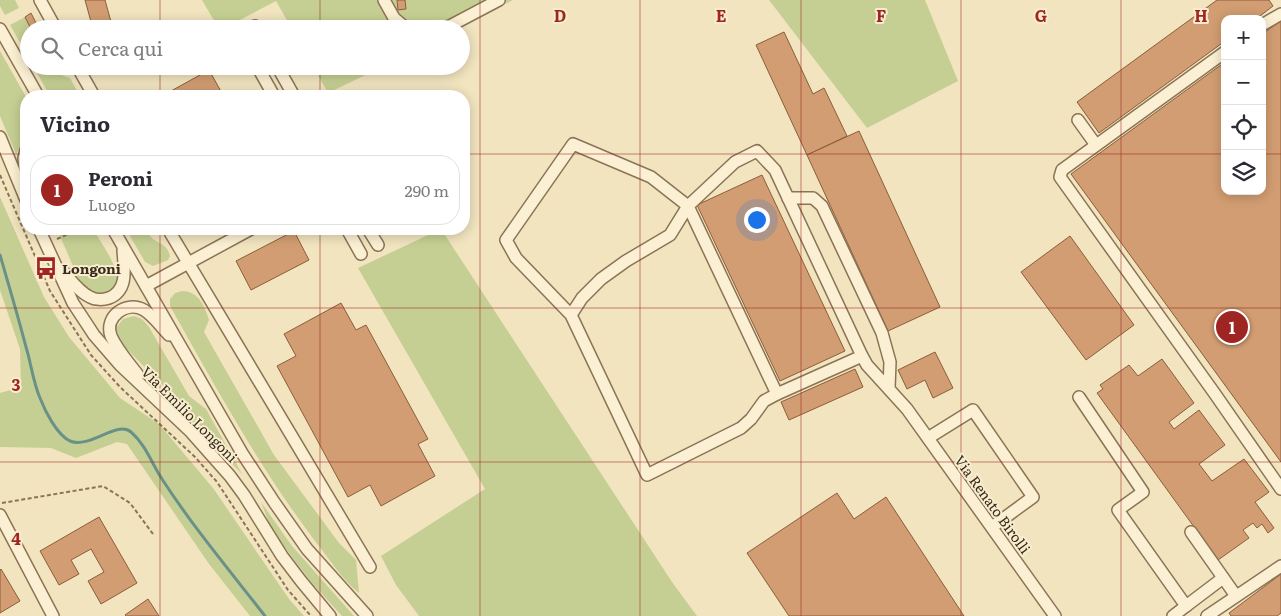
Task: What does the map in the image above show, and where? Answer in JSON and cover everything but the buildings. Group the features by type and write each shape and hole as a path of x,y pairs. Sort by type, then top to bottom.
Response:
{"street":[{"path":"40,0 51,20"},
{"path":"384,0 396,20"},
{"path":"461,20 499,0"},
{"path":"1266,23 1281,14"},
{"path":"0,29 20,64"},
{"path":"1221,55 1062,170 1060,177 1199,370 1281,489"},
{"path":"26,75 35,90"},
{"path":"82,75 91,90"},
{"path":"262,75 271,90"},
{"path":"282,75 291,90"},
{"path":"1078,120 1096,145"},
{"path":"0,138 20,186"},
{"path":"777,394 688,206 651,177 573,144 506,240 516,258 571,315 648,475 741,428 752,419 764,401 862,356"},
{"name":"Via Renato Birolli","path":"688,206 735,162 757,151 775,170 867,365 889,388 928,438 1055,616"},
{"path":"788,198 813,198 822,206 882,333 890,362 889,388"},
{"path":"571,315 582,298 601,279 626,261 670,235 688,206"},
{"name":"Via Emilio Longoni","path":"42,235 73,303 94,335 120,364 191,432 230,476 282,556 300,581 330,616"},
{"name":"Via Emilio Longoni","path":"116,235 242,453 274,502 307,549 367,616"},
{"path":"171,235 370,567"},
{"path":"146,286 240,235"},
{"path":"350,235 361,254"},
{"path":"372,235 378,245"},
{"path":"54,262 85,294 96,299 105,299 115,294 123,283 122,245"},
{"path":"162,406 117,346 110,332 112,320 122,309 131,307 142,309 184,351"},
{"path":"1079,397 1143,492 1118,510 1186,606"},
{"path":"928,438 973,410 1033,497 992,527"},
{"path":"0,515 53,616"},
{"path":"1191,532 1236,596"},
{"path":"1207,616 1281,566"},
{"path":"1173,616 1223,578"}],"path":[{"path":"0,504 103,486 130,503 153,534"}],"green space":[{"path":"0,0 15,0 19,8 5,15 0,6"},
{"path":"202,0 513,0 470,23 470,20 287,20 276,1 240,20 214,20"},
{"path":"769,0 925,0 958,81 867,128"},
{"path":"25,17 26,20 20,20 20,42 10,25"},
{"path":"0,51 22,90 20,90 20,147 16,154 0,116"},
{"path":"38,75 61,75 70,78 77,90 47,90"},
{"path":"318,75 365,75 334,90 326,90"},
{"path":"0,197 44,297 69,337 120,398 159,424 213,488 289,599 304,616 250,616 209,564 127,444 117,442 76,458 51,448 0,447 0,393 21,387 20,349 0,290"},
{"path":"60,235 97,235 111,259 117,275 115,290 97,298 82,287"},
{"path":"129,235 150,235 164,246 170,256 168,260 153,266 145,262"},
{"path":"428,235 445,235 672,582 697,616 419,616 396,585 381,556 485,489 358,268"},
{"path":"182,291 193,294 203,305 209,320 204,332 274,455 339,543 356,560 359,593 341,575 295,513 256,455 221,396 170,306 170,299 175,293"},
{"path":"134,316 142,319 149,327 189,396 206,409 242,474 191,422 179,402 119,341 116,328 123,319"},
{"path":"261,502 292,546 354,616 342,616 312,583 271,528"}],"waterway":[{"path":"0,255 38,392 56,428 65,438 78,442 94,439 118,429 125,429 131,432 145,449 162,479 186,514 265,616"}],"place":[{"name":"Longoni","path":"46,268"},
{"name":"Peroni","path":"1232,327"}]}
